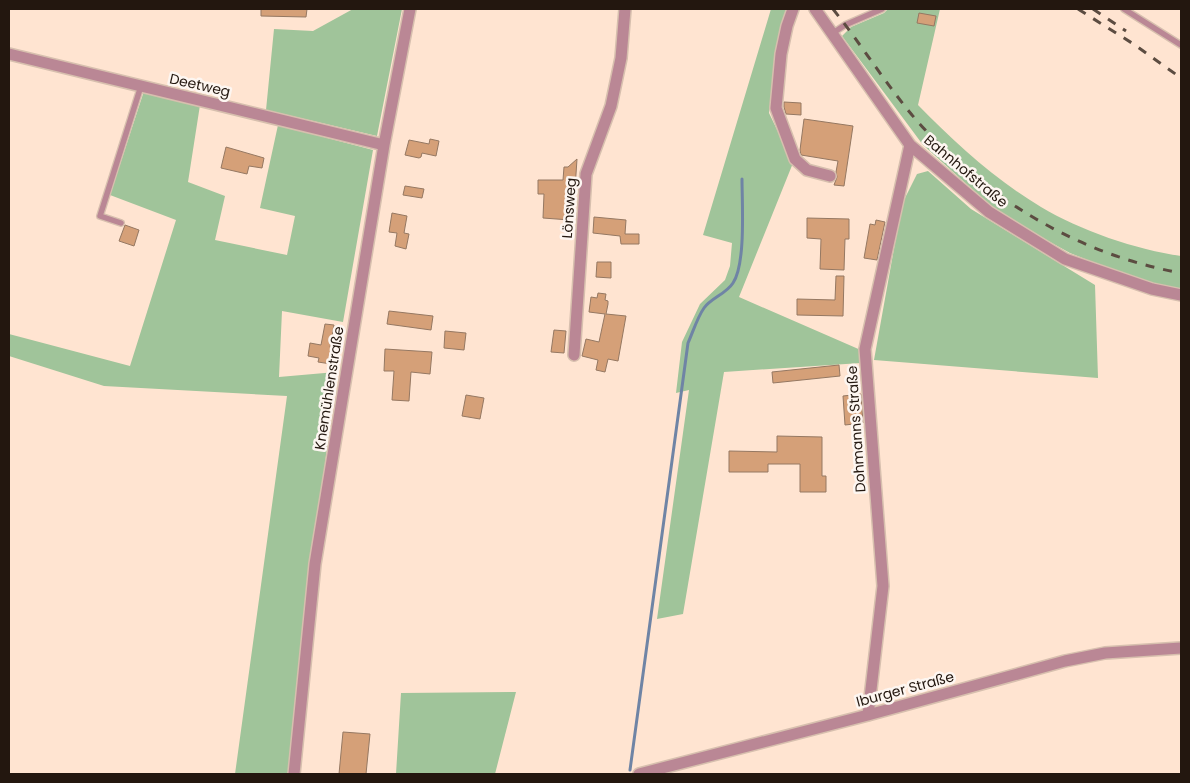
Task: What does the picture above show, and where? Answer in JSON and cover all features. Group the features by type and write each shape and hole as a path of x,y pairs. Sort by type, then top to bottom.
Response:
{"street":[{"name":"Knemühlenstraße","path":"294,774 315,564 384,145 410,9"},
{"name":"Lönsweg","path":"574,355 586,174 611,106 620,58 625,9"},
{"path":"793,9 781,54 776,108 795,159 807,170 830,176"},
{"name":"Bahnhofstraße","path":"815,9 910,145 988,212 1065,259 1152,289 1181,296"},
{"name":"Deetweg","path":"9,54 384,145"},
{"name":"Dohmanns Straße","path":"868,715 883,586 866,349 910,145"},
{"name":"Iburger Straße","path":"639,774 868,715 1065,661 1105,652 1181,648"}],"lane":[{"path":"833,33 845,25 882,9"},
{"path":"1124,9 1181,45"},
{"path":"121,223 100,216 141,86"}],"green space":[{"path":"353,9 402,9 377,136 266,110 274,29 313,31"},
{"path":"771,9 788,9 776,54 769,113 793,163 739,297 863,351 861,363 724,372 683,614 657,619 689,390 676,393 682,342 700,304 725,280 730,266 732,243 703,235"},
{"path":"888,9 940,9 918,105 946,133 1008,185 1041,207 1073,224 1127,244 1181,256 1181,289 1156,284 1110,269 1070,253 1030,231 991,206 923,145 842,36 851,27 884,13"},
{"path":"144,91 200,105 188,182 225,196 215,240 287,255 295,216 260,208 278,125 373,150 343,322 282,311 279,377 336,372 288,774 235,774 287,396 104,386 9,356 9,334 130,366 176,220 110,195"},
{"path":"928,171 971,209 1095,285 1098,378 874,360 902,204 917,174"},
{"path":"516,692 495,774 396,774 401,693"}],"building":[{"path":"261,9 307,9 306,17 261,16"},
{"path":"919,13 936,16 934,26 917,23"},
{"path":"784,102 801,103 801,115 786,114"},
{"path":"804,119 853,126 844,186 834,185 837,177 838,161 801,155"},
{"path":"430,139 439,141 436,156 422,153 419,158 405,155 409,140 429,144"},
{"path":"226,147 264,158 262,168 249,166 247,174 221,168"},
{"path":"577,159 575,189 572,188 570,207 572,213 570,220 543,218 544,194 538,194 538,180 563,180 564,167 568,167"},
{"path":"405,186 424,189 422,198 403,195"},
{"path":"392,213 407,216 404,233 409,234 406,249 395,246 397,233 389,232"},
{"path":"594,217 626,220 625,234 639,234 639,244 621,244 620,236 593,233"},
{"path":"807,218 849,219 849,239 845,239 844,270 820,269 821,239 807,238"},
{"path":"876,220 885,222 877,260 864,258 870,224 875,225"},
{"path":"125,225 139,230 134,246 119,241"},
{"path":"597,262 611,262 611,278 596,277"},
{"path":"836,276 844,276 843,316 797,315 797,299 835,300"},
{"path":"598,293 606,294 605,300 608,301 608,304 606,314 626,316 618,361 608,359 605,372 596,370 598,360 582,356 586,339 599,342 605,314 589,312 591,297 597,298"},
{"path":"389,311 433,316 431,330 387,324"},
{"path":"325,324 334,325 330,347 335,348 331,364 318,362 319,358 308,356 310,343 321,345"},
{"path":"554,330 566,331 564,353 551,352"},
{"path":"445,331 466,333 464,350 444,348"},
{"path":"385,349 432,352 430,374 411,372 409,401 392,400 394,371 384,371"},
{"path":"839,365 840,376 773,383 772,372"},
{"path":"861,394 863,423 845,425 843,396"},
{"path":"466,395 484,398 480,419 462,416"},
{"path":"777,436 822,437 822,476 826,476 826,492 800,492 800,464 768,464 768,472 729,472 729,451 777,452"},
{"path":"343,732 370,734 366,774 339,774"}],"waterway":[{"path":"630,770 688,343 704,308 710,301 730,287 737,274 742,248 742,179"}],"railway":[{"path":"833,9 912,115 968,171 1000,196 1068,236 1104,252 1142,264 1181,273"},
{"path":"1078,9 1135,45 1181,78"},
{"path":"1093,9 1126,31"}]}
